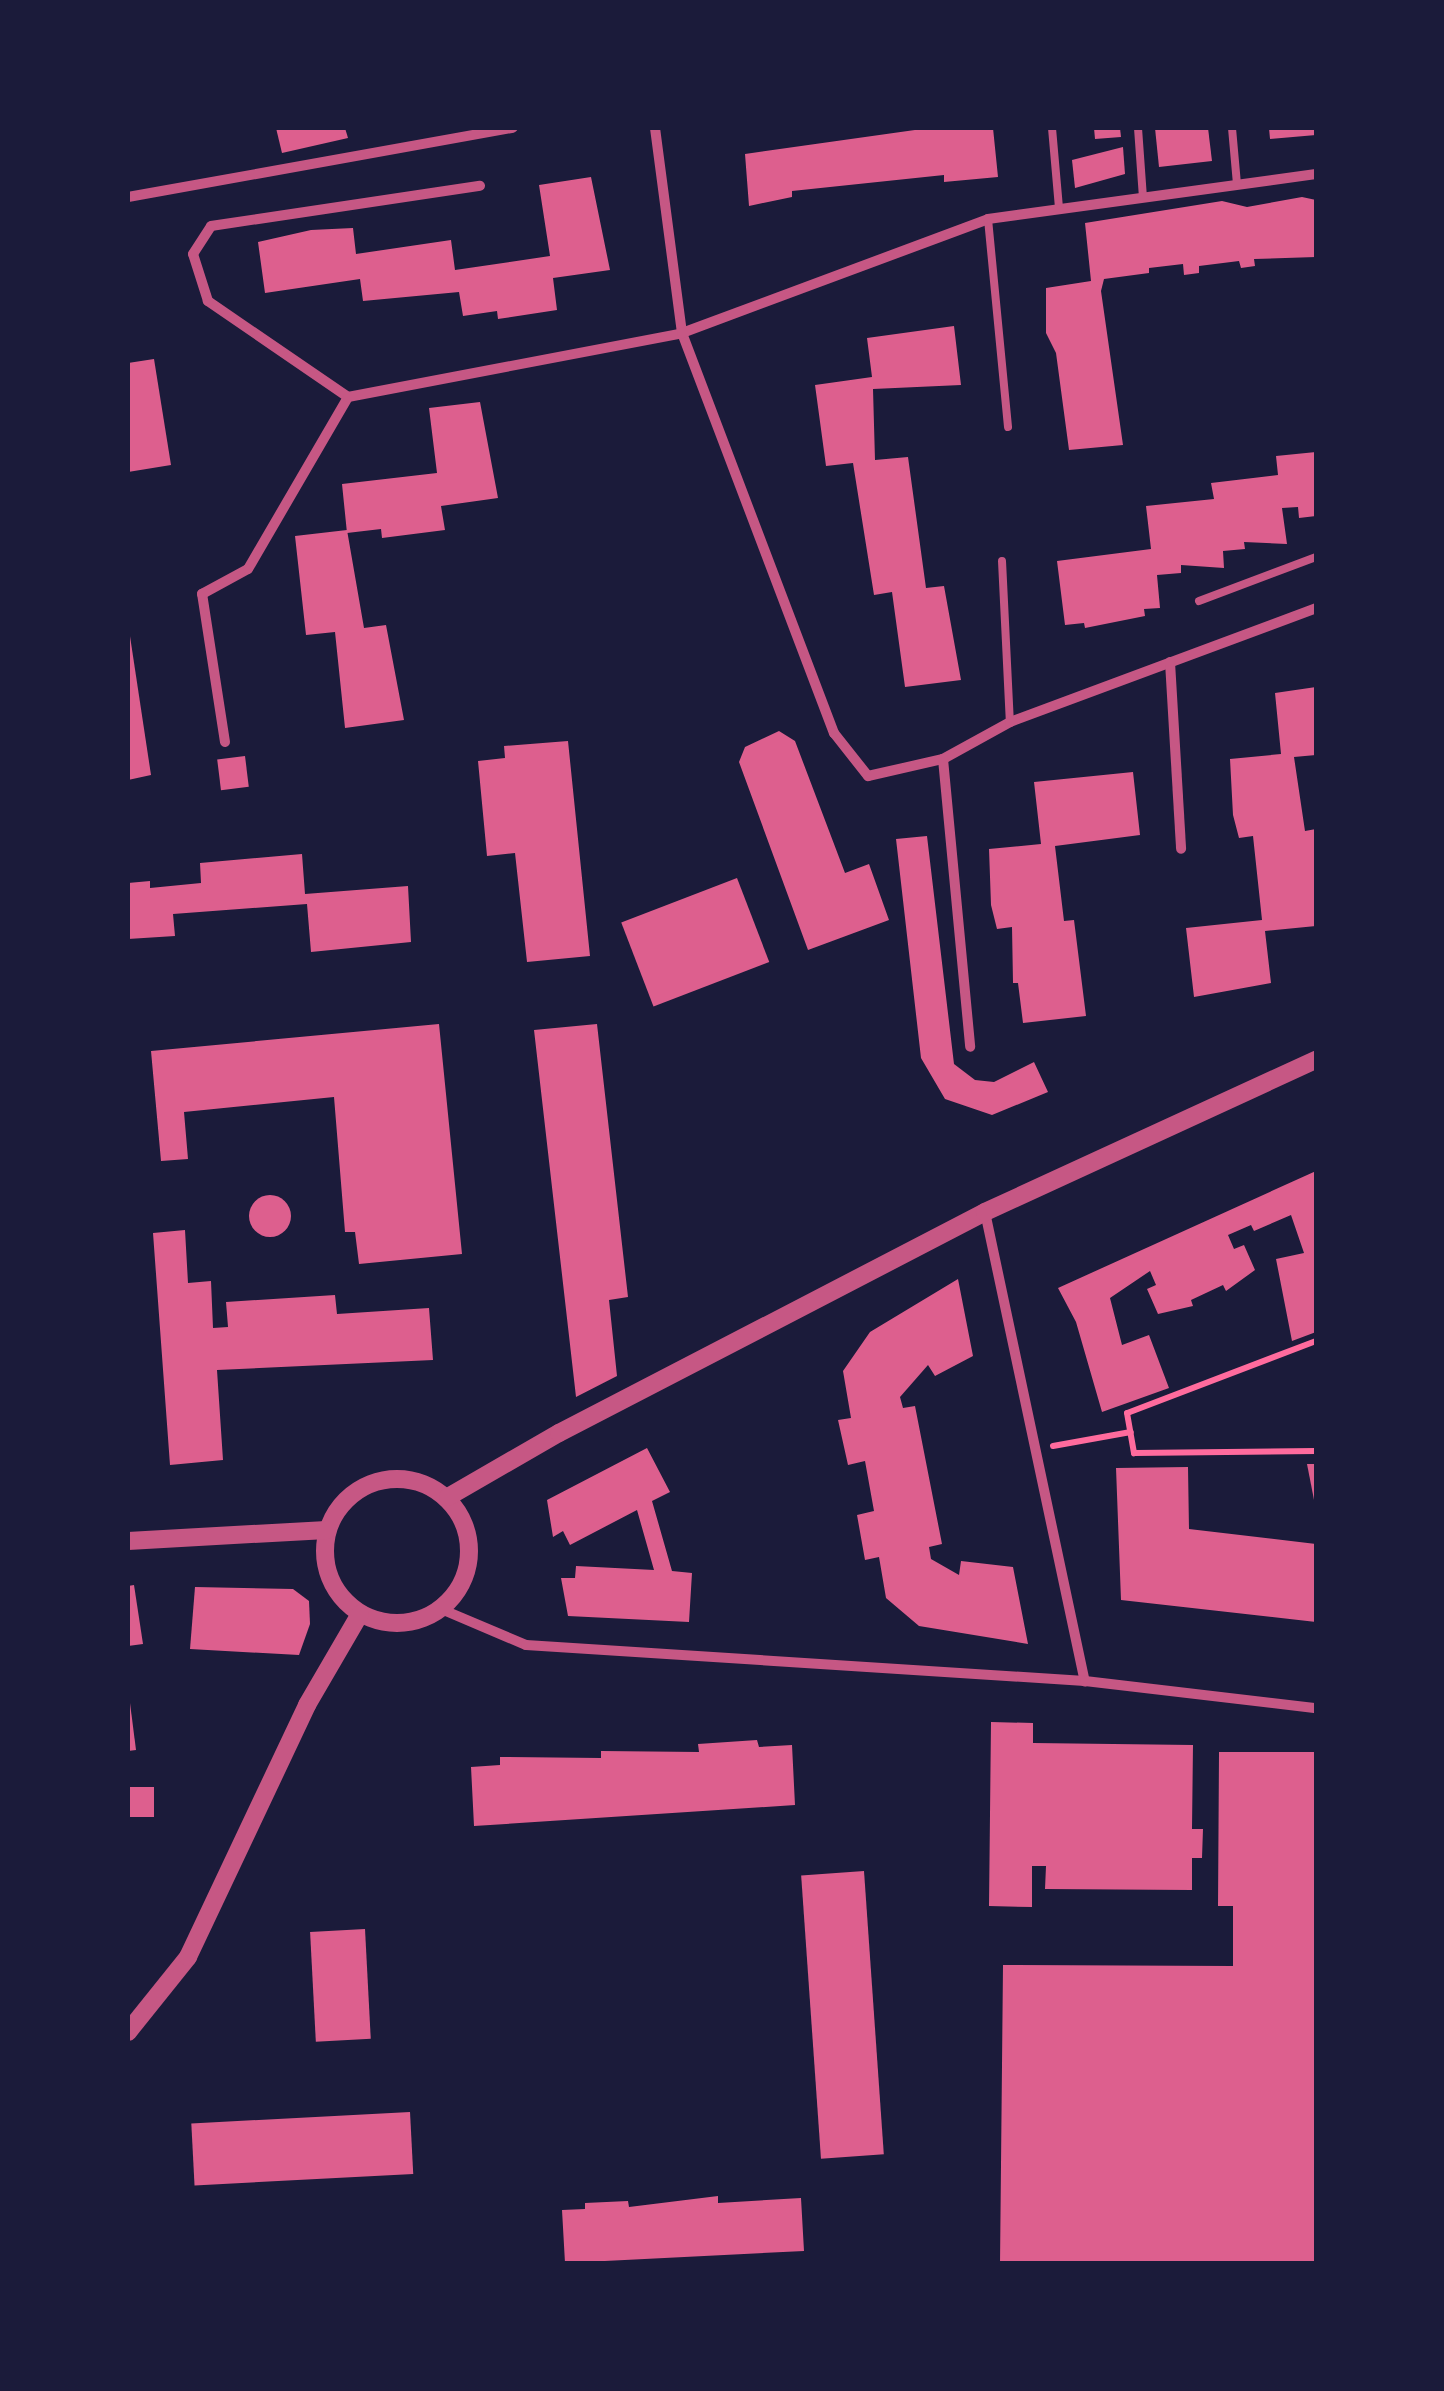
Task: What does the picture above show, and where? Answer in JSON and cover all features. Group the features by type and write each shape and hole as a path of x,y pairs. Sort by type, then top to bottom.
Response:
{"street":[{"path":"128,198 514,128"},
{"path":"655,128 682,333 834,733 868,776 943,760 1010,722 1316,608"},
{"path":"480,186 211,226 193,254 208,301 348,397 682,333 988,219 1316,174"},
{"path":"225,742 202,594 248,569 348,397"},
{"path":"1170,662 1182,850"},
{"path":"943,760 970,1047"},
{"path":"448,1497 986,1212 1316,1060"},
{"path":"986,1212 1086,1682"},
{"path":"378,1479 416,1479 448,1497 466,1524 470,1554 462,1585 442,1609 416,1622 387,1623 360,1614 336,1592 324,1562 326,1530 346,1498 378,1479"},
{"path":"128,1541 326,1530"},
{"path":"442,1609 526,1645 1086,1682 1316,1708"},
{"path":"128,2032 188,1957 306,1705 360,1614"}],"lane":[{"path":"1052,128 1059,208"},
{"path":"1138,128 1144,197"},
{"path":"1232,128 1236,184"},
{"path":"988,219 1008,427"},
{"path":"1199,601 1316,557"},
{"path":"1002,561 1010,722"}],"path":[{"path":"1316,1340 1128,1413 1134,1453 1316,1452"},
{"path":"1036,1450 1131,1432"}],"building":[{"path":"276,128 345,128 348,138 282,153"},
{"path":"929,128 993,128 998,177 944,182 944,175 792,191 792,197 749,206 745,154"},
{"path":"1094,128 1120,128 1121,137 1095,139"},
{"path":"1155,128 1208,128 1212,161 1159,167"},
{"path":"1269,128 1316,128 1316,135 1270,139"},
{"path":"1123,147 1125,174 1075,188 1072,160"},
{"path":"591,177 610,270 553,278 557,310 498,319 497,311 463,316 459,292 363,301 360,279 265,293 258,242 311,230 353,228 356,254 451,240 455,270 550,256 539,185"},
{"path":"1302,197 1316,200 1316,257 1254,259 1255,266 1241,268 1239,261 1199,266 1199,273 1184,275 1183,264 1104,279 1101,291 1123,445 1069,450 1056,353 1046,333 1046,288 1091,281 1085,223 1222,201 1247,207"},
{"path":"954,326 961,385 873,389 875,460 908,457 926,588 944,586 961,680 905,687 892,592 874,595 853,463 826,466 815,385 872,377 867,338"},
{"path":"154,359 171,465 128,472 128,363"},
{"path":"480,402 498,498 441,506 445,530 382,538 381,529 347,533 342,484 437,473 429,408"},
{"path":"1316,452 1316,516 1299,518 1298,507 1282,508 1287,544 1244,542 1245,549 1223,551 1224,568 1181,565 1181,573 1157,575 1160,608 1144,609 1145,616 1085,628 1084,623 1065,625 1057,561 1151,549 1146,506 1214,499 1211,483 1278,475 1276,456"},
{"path":"347,530 364,628 386,625 404,720 345,728 335,632 306,635 295,536"},
{"path":"128,623 151,775 128,780"},
{"path":"1316,687 1316,755 1294,757 1305,831 1316,829 1316,926 1265,931 1271,983 1194,997 1186,928 1262,920 1253,836 1239,838 1233,815 1230,759 1281,754 1275,693"},
{"path":"779,731 795,741 845,873 869,864 889,920 808,950 739,762 745,747"},
{"path":"568,741 590,956 527,962 515,853 487,856 478,761 505,758 504,746"},
{"path":"245,756 249,787 221,790 217,759"},
{"path":"1133,772 1140,835 1055,846 1064,921 1074,920 1086,1016 1023,1023 1018,983 1013,983 1012,927 997,929 991,905 989,849 1041,844 1034,782"},
{"path":"927,836 954,1064 975,1080 994,1082 1034,1062 1048,1092 992,1115 945,1099 921,1058 896,839"},
{"path":"302,854 305,894 408,886 411,942 311,952 307,904 173,914 175,936 128,939 128,883 150,881 150,888 201,883 200,863"},
{"path":"737,878 769,962 653,1006 621,922"},
{"path":"439,1024 462,1254 359,1264 355,1232 345,1232 334,1097 184,1112 188,1159 161,1161 151,1051"},
{"path":"597,1024 628,1297 609,1300 617,1376 576,1397 534,1030"},
{"path":"1316,1171 1316,1332 1292,1341 1276,1259 1304,1253 1291,1215 1254,1231 1251,1225 1228,1235 1234,1249 1244,1245 1255,1270 1226,1291 1223,1285 1191,1300 1193,1306 1158,1314 1147,1289 1156,1285 1150,1271 1110,1298 1122,1345 1149,1335 1169,1388 1102,1412 1076,1322 1058,1288"},
{"path":"270,1195 285,1201 291,1216 285,1231 270,1237 255,1231 249,1216 255,1201"},
{"path":"185,1230 188,1283 211,1281 213,1328 228,1327 226,1302 335,1295 337,1314 429,1308 433,1360 217,1370 223,1460 170,1465 153,1233"},
{"path":"958,1279 973,1356 935,1376 928,1365 900,1397 903,1408 915,1406 942,1544 929,1547 931,1559 959,1575 961,1561 1013,1567 1028,1644 919,1626 886,1598 879,1557 865,1560 857,1515 874,1511 865,1461 848,1465 838,1420 851,1418 843,1371 870,1332"},
{"path":"647,1448 670,1492 652,1501 672,1571 692,1573 689,1622 568,1616 561,1578 575,1578 576,1566 654,1570 637,1510 570,1545 563,1531 553,1537 547,1500"},
{"path":"1307,1464 1316,1464 1315,1505"},
{"path":"1188,1467 1189,1529 1316,1544 1316,1622 1121,1600 1116,1468"},
{"path":"134,1585 143,1644 128,1646 128,1586"},
{"path":"195,1587 293,1589 309,1601 310,1624 299,1655 190,1649"},
{"path":"128,1704 136,1750 128,1751"},
{"path":"991,1722 1033,1723 1033,1743 1193,1745 1192,1829 1203,1829 1202,1858 1192,1858 1192,1890 1045,1889 1046,1866 1032,1866 1032,1907 989,1906"},
{"path":"757,1740 759,1747 792,1745 795,1805 474,1826 471,1767 500,1765 500,1757 601,1758 601,1751 699,1752 698,1744"},
{"path":"1219,1752 1316,1752 1316,2264 1000,2264 1003,1965 1233,1966 1233,1906 1218,1906"},
{"path":"128,1787 154,1787 154,1817 128,1817"},
{"path":"864,1871 884,2154 821,2159 801,1875"},
{"path":"365,1929 371,2039 316,2042 310,1932"},
{"path":"410,2112 413,2174 195,2185 191,2123"},
{"path":"718,2196 718,2203 801,2198 804,2251 565,2263 562,2210 585,2209 585,2203 628,2201 629,2207"}]}
